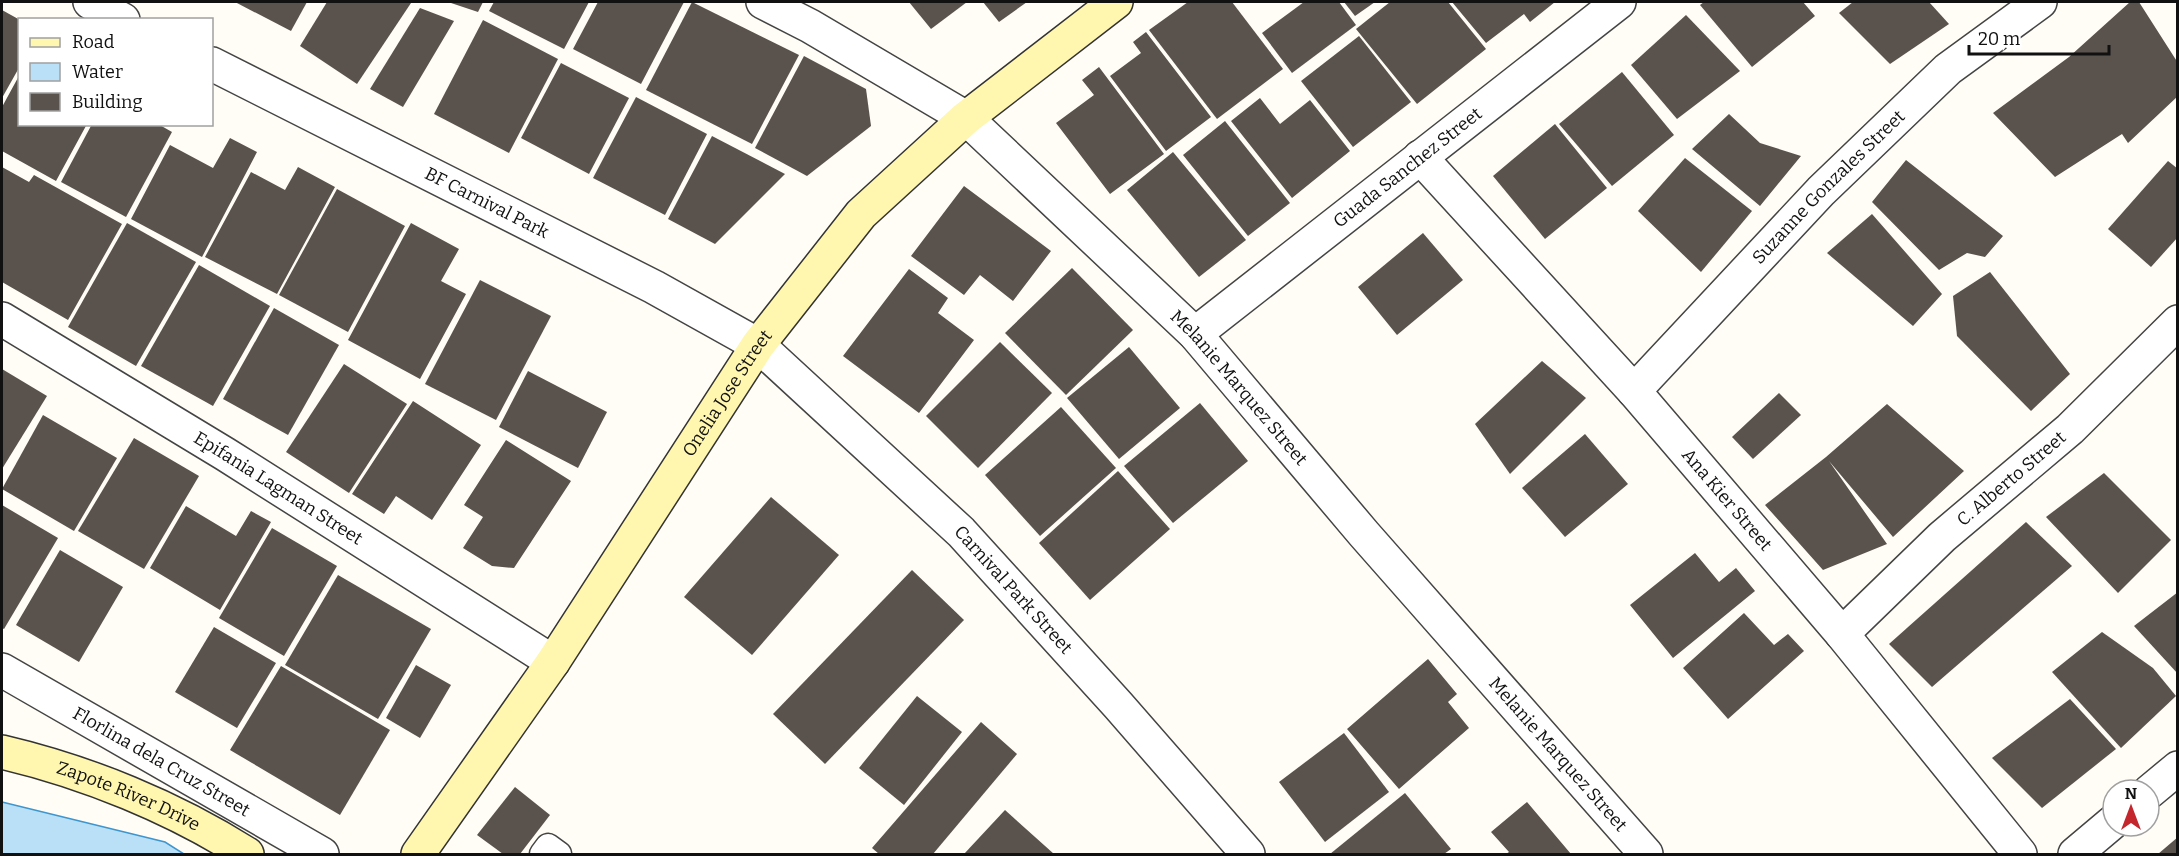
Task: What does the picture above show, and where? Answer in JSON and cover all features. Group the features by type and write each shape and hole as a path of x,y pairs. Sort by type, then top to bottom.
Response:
{"main road":[{"name":"Onelia Jose Street","path":"419,854 553,662 758,345 861,214 966,118 1116,2"},
{"name":"Zapote River Drive","path":"2,753 87,777 139,798 247,855"}],"street":[{"path":"90,2 119,18"},
{"name":"Melanie Marquez Street","path":"763,2 820,32 966,118 1195,334 1364,534 1646,855"},
{"name":"Guada Sanchez Street","path":"1195,334 1619,2"},
{"name":"Suzanne Gonzales Street","path":"1634,391 1821,191 1939,77 2040,2"},
{"name":"BF Carnival Park","path":"213,65 654,287 758,345"},
{"name":"Ana Kier Street","path":"1420,157 1634,391 1842,634 2020,855"},
{"name":"Epifania Lagman Street","path":"2,318 225,454 553,662"},
{"name":"C. Alberto Street","path":"1842,634 1942,537 2070,429 2178,322"},
{"name":"Carnival Park Street","path":"758,345 961,532 1118,705 1248,855"},
{"name":"Florlina dela Cruz Street","path":"2,670 322,855"},
{"path":"2161,782 2178,768"},
{"path":"2075,855 2101,832"}],"lane":[{"path":"542,855 548,846 560,855"}],"water":[{"path":"2,802 165,842 184,854 2,854"}],"building":[{"path":"235,2 307,2 291,31"},
{"path":"327,2 411,3 357,84 300,46"},
{"path":"448,2 483,2 478,12"},
{"path":"494,2 589,2 564,49 489,11"},
{"path":"598,2 684,2 641,84 573,49"},
{"path":"692,2 799,55 752,144 646,90"},
{"path":"909,2 967,2 931,29"},
{"path":"983,2 1027,2 999,22"},
{"path":"1188,2 1232,2 1283,69 1217,119 1149,30"},
{"path":"1304,2 1339,2 1356,25 1292,73 1262,33"},
{"path":"1344,2 1375,2 1355,16"},
{"path":"1390,2 1448,2 1486,49 1417,104 1356,29"},
{"path":"1452,2 1555,2 1530,22 1524,14 1486,43"},
{"path":"1704,2 1803,2 1815,16 1752,67 1700,5"},
{"path":"1853,2 1929,2 1949,24 1890,64 1839,13"},
{"path":"2130,2 2139,2 2178,63 2178,96 2128,143 2122,134 2055,177 1993,113 2069,57"},
{"path":"420,8 454,21 403,107 370,89"},
{"path":"2,10 18,19 18,70 2,98"},
{"path":"1686,15 1740,71 1677,119 1631,65"},
{"path":"483,20 558,59 509,153 434,114"},
{"path":"1146,32 1211,117 1166,151 1110,76 1141,53 1133,42"},
{"path":"1359,36 1411,102 1353,147 1301,81"},
{"path":"804,56 866,89 871,126 807,176 755,148"},
{"path":"561,63 629,98 589,174 521,138"},
{"path":"1099,67 1164,154 1110,194 1056,123 1094,95 1082,80"},
{"path":"1622,72 1674,135 1612,186 1559,124"},
{"path":"18,78 18,126 86,126 56,181 2,151 2,107"},
{"path":"636,97 707,134 665,215 593,178"},
{"path":"1260,98 1280,124 1310,100 1350,151 1292,198 1231,121"},
{"path":"1729,114 1760,143 1801,156 1760,206 1692,149"},
{"path":"1225,121 1290,203 1248,236 1183,155"},
{"path":"1555,124 1607,188 1545,239 1493,176"},
{"path":"91,126 162,126 172,132 126,217 61,182"},
{"path":"712,136 785,174 715,244 668,219"},
{"path":"230,138 257,152 202,257 131,219 170,145 213,168"},
{"path":"1173,152 1246,240 1199,277 1127,190"},
{"path":"1685,158 1752,211 1701,272 1638,211"},
{"path":"1906,160 2003,236 1985,257 1967,253 1939,270 1872,202"},
{"path":"2168,161 2178,169 2178,237 2151,267 2108,229"},
{"path":"2,167 29,182 34,175 122,224 68,320 2,282"},
{"path":"298,167 335,187 277,294 205,257 251,172 285,190"},
{"path":"964,186 1051,251 1013,301 980,275 964,295 911,256"},
{"path":"337,189 405,226 348,332 279,295"},
{"path":"1872,214 1942,294 1913,326 1827,253"},
{"path":"127,223 196,262 136,366 68,327"},
{"path":"411,223 459,249 441,281 466,294 420,379 348,340"},
{"path":"1423,233 1463,280 1397,335 1358,287"},
{"path":"199,265 270,306 213,406 141,366"},
{"path":"1072,268 1133,330 1066,395 1005,333"},
{"path":"909,269 948,298 938,313 974,340 919,413 843,356"},
{"path":"1990,272 2070,374 2031,411 1957,336 1953,296"},
{"path":"480,280 551,316 496,420 425,384"},
{"path":"274,308 339,345 288,435 223,399"},
{"path":"1000,342 1052,393 978,468 926,416"},
{"path":"1129,347 1180,408 1119,459 1067,398"},
{"path":"1542,361 1586,398 1510,474 1475,424"},
{"path":"344,364 407,404 349,493 286,452"},
{"path":"2,369 47,396 2,469"},
{"path":"528,371 607,412 578,468 499,427"},
{"path":"1779,393 1801,415 1753,459 1732,437"},
{"path":"413,401 481,445 432,520 396,496 384,514 352,494"},
{"path":"1200,403 1248,461 1173,523 1124,466"},
{"path":"1887,404 1964,471 1893,537 1829,461 1887,544 1823,570 1765,505 1826,457"},
{"path":"1061,407 1116,468 1040,536 985,475"},
{"path":"43,415 117,458 74,531 2,489"},
{"path":"1585,434 1628,484 1565,537 1522,488"},
{"path":"134,438 199,476 144,569 78,531"},
{"path":"506,440 571,481 514,568 492,566 463,548 483,517 464,505"},
{"path":"1118,471 1170,529 1090,600 1039,543"},
{"path":"2104,473 2171,540 2118,593 2046,517"},
{"path":"771,497 839,555 752,655 684,597"},
{"path":"2,505 58,538 4,629 2,628"},
{"path":"186,506 236,536 251,511 271,522 220,610 150,568"},
{"path":"2026,522 2072,566 1932,687 1889,644"},
{"path":"272,528 337,566 284,656 219,618"},
{"path":"60,550 123,587 79,662 16,625"},
{"path":"1695,553 1719,582 1736,568 1755,591 1673,658 1630,605"},
{"path":"912,570 964,620 825,764 773,714"},
{"path":"338,575 431,629 378,719 285,665"},
{"path":"2178,592 2178,674 2134,626"},
{"path":"1744,613 1774,645 1788,634 1804,651 1728,719 1683,668"},
{"path":"214,627 276,663 237,728 175,692"},
{"path":"2102,632 2153,668 2176,696 2121,748 2052,672"},
{"path":"1428,659 1457,694 1448,702 1469,728 1399,789 1347,729"},
{"path":"416,665 451,685 420,738 386,718"},
{"path":"281,666 390,730 340,815 230,750"},
{"path":"917,696 962,732 904,805 859,768"},
{"path":"2070,699 2116,749 2042,808 1992,758"},
{"path":"981,722 1017,754 933,854 879,854 872,848"},
{"path":"1344,733 1389,792 1325,842 1279,782"},
{"path":"515,787 550,815 520,854 503,854 477,835"},
{"path":"1405,793 1451,849 1444,854 1330,854"},
{"path":"1527,802 1571,854 1506,854 1509,852 1491,832"},
{"path":"1005,810 1054,854 964,854"},
{"path":"2178,837 2178,854 2158,854"}]}
